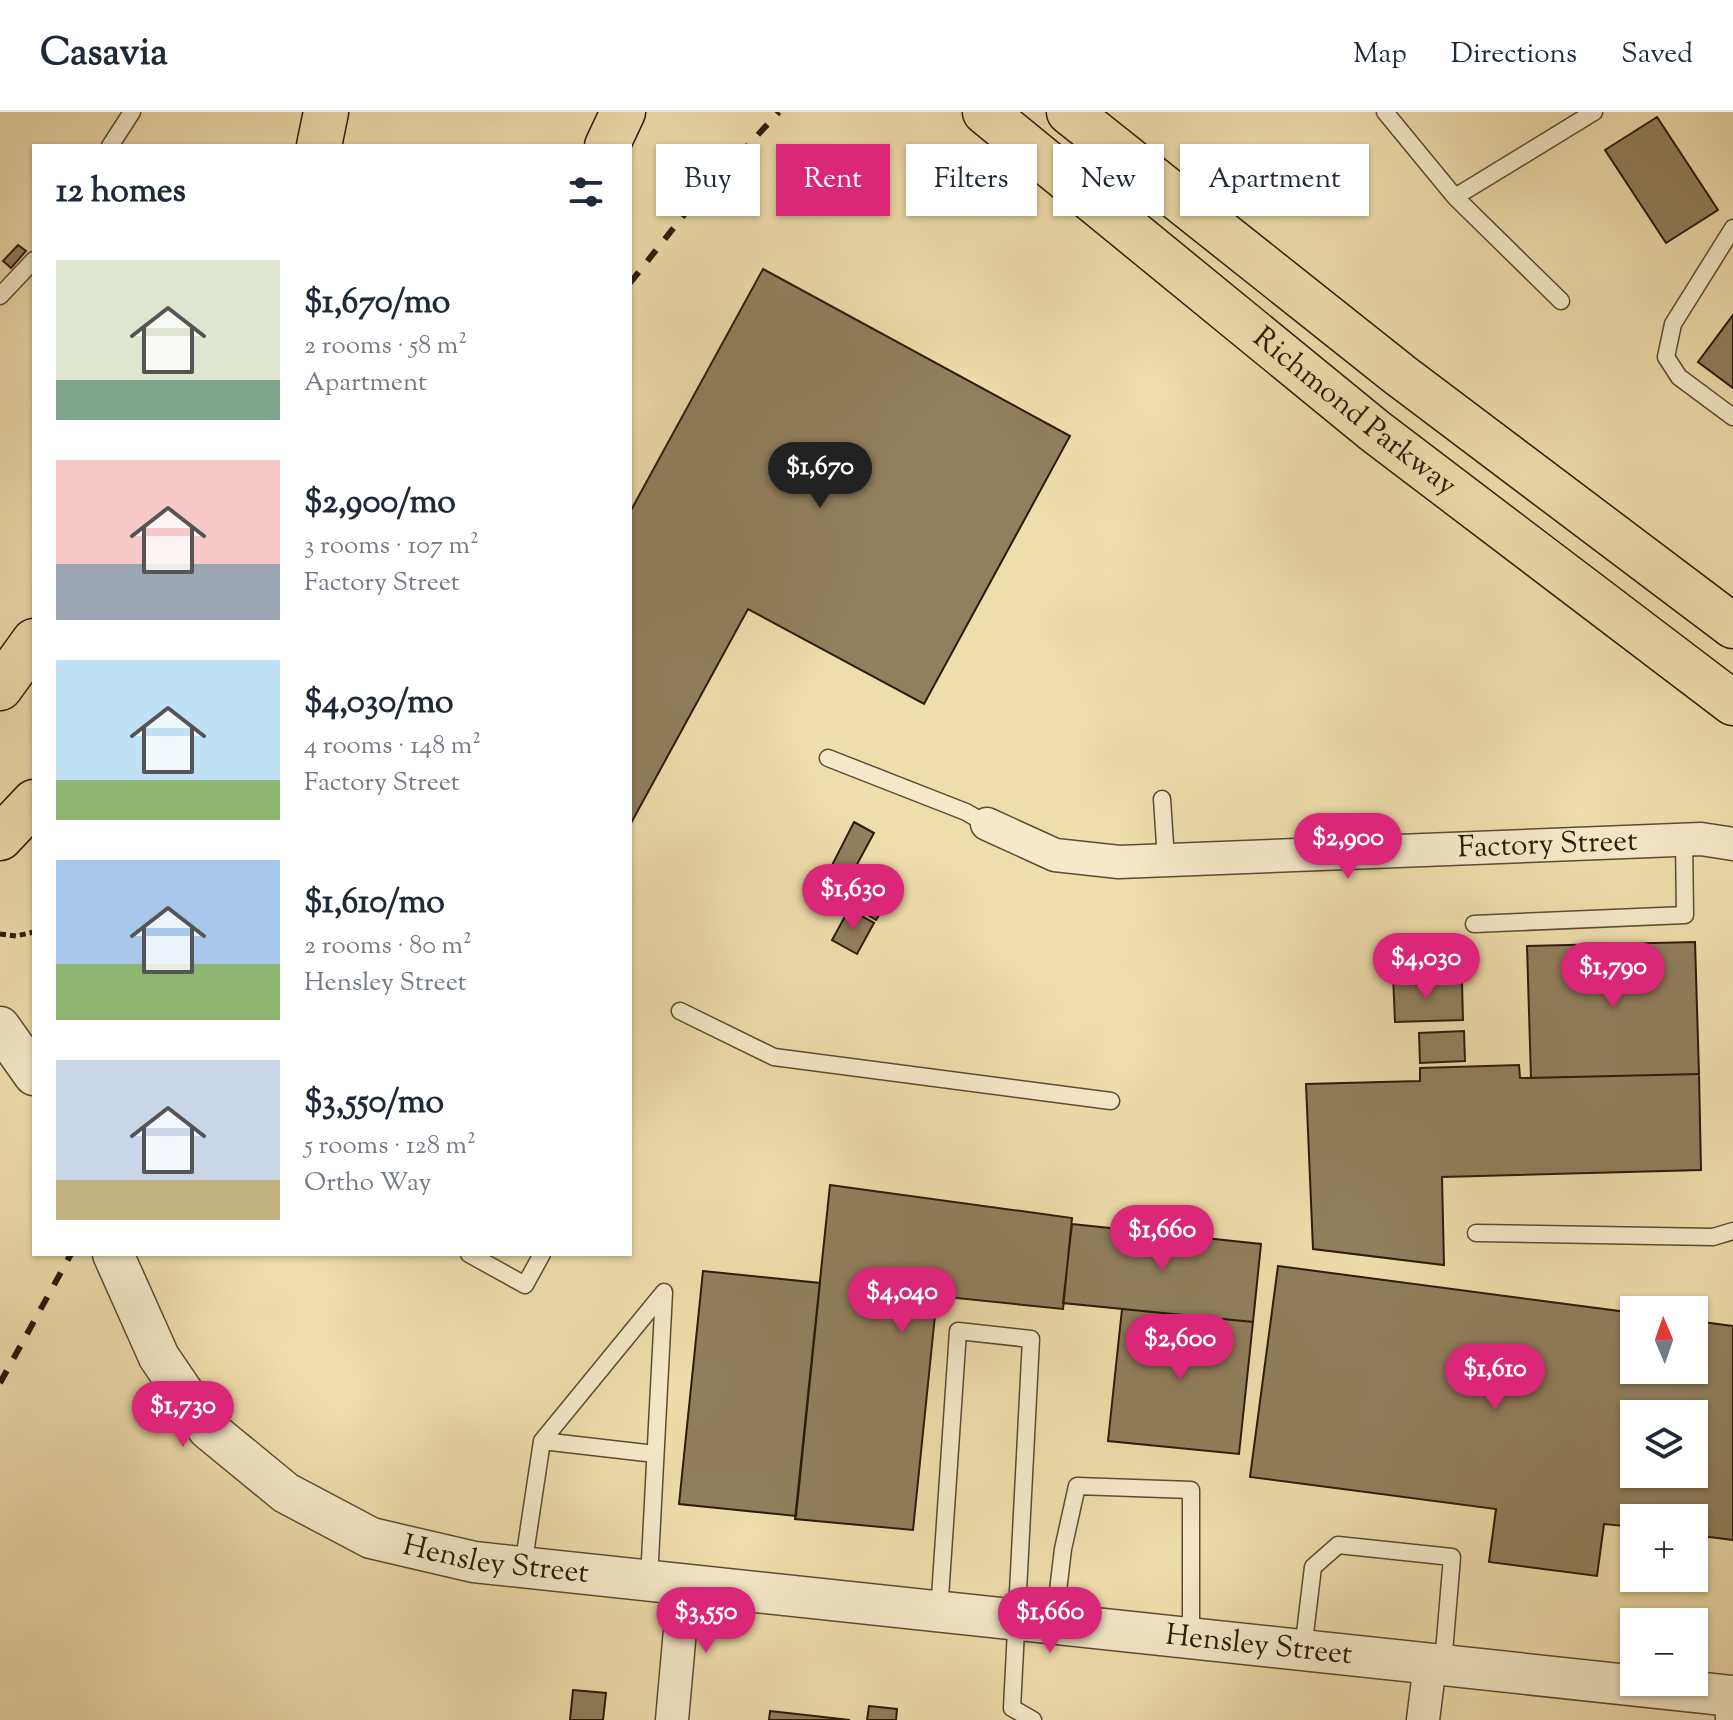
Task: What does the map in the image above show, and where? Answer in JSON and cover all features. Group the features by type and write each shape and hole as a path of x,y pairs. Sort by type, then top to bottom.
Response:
{"main road":[{"path":"319,144 326,112"},
{"path":"608,144 623,112"},
{"name":"Richmond Parkway","path":"985,112 1045,165 1375,431 1733,703"},
{"name":"Richmond Parkway","path":"1069,112 1400,375 1733,626"},
{"path":"0,688 32,644"},
{"path":"0,838 32,804"}],"street":[{"name":"Factory Street","path":"987,824 1055,855 1119,862 1684,839 1733,844"},
{"path":"0,1027 32,1072"},
{"name":"Hensley Street","path":"114,1256 159,1357 208,1429 286,1493 371,1538 474,1562 1437,1665 1732,1704"},
{"path":"666,1583 672,1720"},
{"path":"1423,1720 1437,1665"}],"lane":[{"path":"111,144 132,112"},
{"path":"1385,112 1455,197 1561,301"},
{"path":"1455,197 1594,112"},
{"path":"1733,228 1673,324 1666,357 1679,377 1733,417"},
{"path":"0,296 32,262"},
{"path":"828,758 966,812 987,824"},
{"path":"1162,799 1166,860"},
{"path":"1474,924 1685,915 1684,839"},
{"path":"680,1011 774,1057 1111,1101"},
{"path":"1476,1233 1713,1237 1733,1231"},
{"path":"473,1256 525,1285 541,1256"},
{"path":"523,1567 542,1441 664,1292 655,1454 666,1583"},
{"path":"939,1612 958,1331 1031,1339 1014,1620 1012,1708 1033,1720"},
{"path":"542,1441 655,1454"},
{"path":"1054,1624 1063,1549 1077,1486 1191,1490 1191,1639"},
{"path":"1303,1650 1313,1567 1338,1545 1452,1557 1437,1665"}],"path":[{"path":"0,934 16,936 32,932"}],"building":[{"path":"1657,117 1718,210 1666,243 1605,150"},
{"path":"18,245 26,251 11,268 3,261"},
{"path":"763,269 1070,436 924,704 748,609 632,821 632,508"},
{"path":"1733,315 1733,388 1698,362"},
{"path":"854,822 874,833 847,883 828,873"},
{"path":"872,903 883,909 876,920 866,914"},
{"path":"849,909 874,923 857,954 832,940"},
{"path":"1695,942 1699,1074 1531,1078 1527,946"},
{"path":"1415,974 1416,985 1462,983 1463,1020 1395,1022 1393,975"},
{"path":"1464,1031 1465,1061 1420,1063 1419,1033"},
{"path":"1519,1065 1520,1078 1699,1074 1701,1170 1442,1177 1444,1265 1313,1249 1306,1084 1420,1081 1420,1068"},
{"path":"830,1185 1072,1218 1063,1309 937,1296 913,1530 795,1519"},
{"path":"1072,1224 1261,1244 1253,1322 1063,1303"},
{"path":"1278,1266 1620,1311 1620,1384 1708,1384 1708,1323 1733,1326 1733,1540 1708,1537 1708,1504 1620,1504 1620,1526 1604,1524 1597,1576 1489,1562 1496,1509 1250,1477"},
{"path":"703,1271 820,1283 796,1516 679,1504"},
{"path":"1122,1309 1253,1322 1239,1454 1108,1441"},
{"path":"573,1690 606,1693 603,1720 570,1720"},
{"path":"869,1706 897,1709 896,1720 867,1720"},
{"path":"770,1711 850,1720 769,1720"}],"railway":[{"path":"632,280 687,211 779,112"},
{"path":"0,1383 70,1256"}]}
